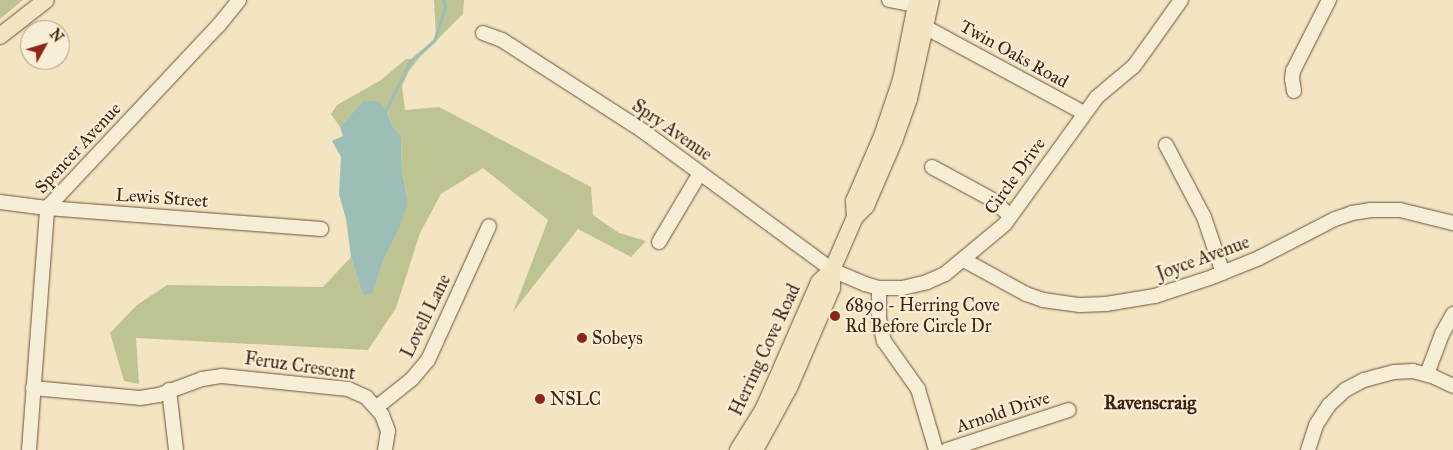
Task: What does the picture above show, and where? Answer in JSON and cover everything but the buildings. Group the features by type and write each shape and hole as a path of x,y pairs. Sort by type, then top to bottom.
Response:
{"main road":[{"path":"0,36 46,0"},
{"name":"Herring Cove Road","path":"756,450 789,388 832,288 832,270 855,216 866,206 904,116 925,27 923,3"},
{"name":"Herring Cove Road","path":"855,216 854,201 882,136 901,80 923,3"},
{"name":"Herring Cove Road","path":"738,450 764,408 819,282 832,270"}],"street":[{"name":"Spencer Avenue","path":"28,450 46,208 219,25 239,0"},
{"path":"890,0 923,3"},
{"name":"Circle Drive","path":"832,270 879,288 902,288 927,282 945,274 964,260 995,234 1084,113 1097,97 1134,66 1181,0"},
{"path":"1294,91 1293,71 1329,0"},
{"name":"Twin Oaks Road","path":"925,27 1084,113"},
{"name":"Spry Avenue","path":"483,33 502,40 644,131 832,270"},
{"path":"1166,145 1204,216 1223,273"},
{"path":"932,167 992,200 1010,216"},
{"path":"659,242 700,173"},
{"name":"Lewis Street","path":"0,202 46,208 321,229"},
{"name":"Joyce Avenue","path":"964,260 1026,294 1052,302 1080,305 1122,303 1155,296 1223,273 1352,213 1371,210 1400,210 1453,223"},
{"name":"Lovell Lane","path":"377,406 412,379 428,360 489,226"},
{"path":"879,288 879,318 884,341 918,390 936,450"},
{"path":"1427,374 1442,334 1453,314"},
{"path":"1308,450 1322,415 1345,390 1364,380 1404,371 1427,374 1453,386"},
{"name":"Feruz Crescent","path":"33,388 140,398 202,379 232,376 348,389 362,394 377,406"},
{"path":"169,390 176,450"},
{"path":"377,406 387,427 385,450"},
{"name":"Arnold Drive","path":"948,450 1069,410"}],"green space":[{"path":"0,0 23,0 0,19"},
{"path":"434,0 464,0 463,14 419,58 409,71 402,86 405,110 439,107 591,187 593,215 619,233 646,241 631,257 578,229 513,312 548,220 483,168 441,194 420,233 396,308 368,350 136,338 139,384 124,381 110,333 137,305 167,285 323,287 351,257 363,296 373,292 384,258 408,203 402,170 401,136 392,125 386,110 363,101 340,127 331,114 337,105 381,80 406,59 414,59 436,37"}],"water":[{"path":"363,101 378,101 386,110 392,125 401,136 402,170 408,203 400,226 384,258 373,293 363,296 351,257 346,219 339,194 341,157 332,141 343,136 340,127"}],"waterway":[{"path":"386,110 410,61 434,41 445,7 443,0"}],"place":[{"name":"6890 - Herring Cove Rd Before Circle Dr","path":"835,316"},
{"name":"Sobeys","path":"582,338"},
{"name":"NSLC","path":"540,399"}],"district":[{"name":"Ravenscraig","path":"1150,403"}]}
